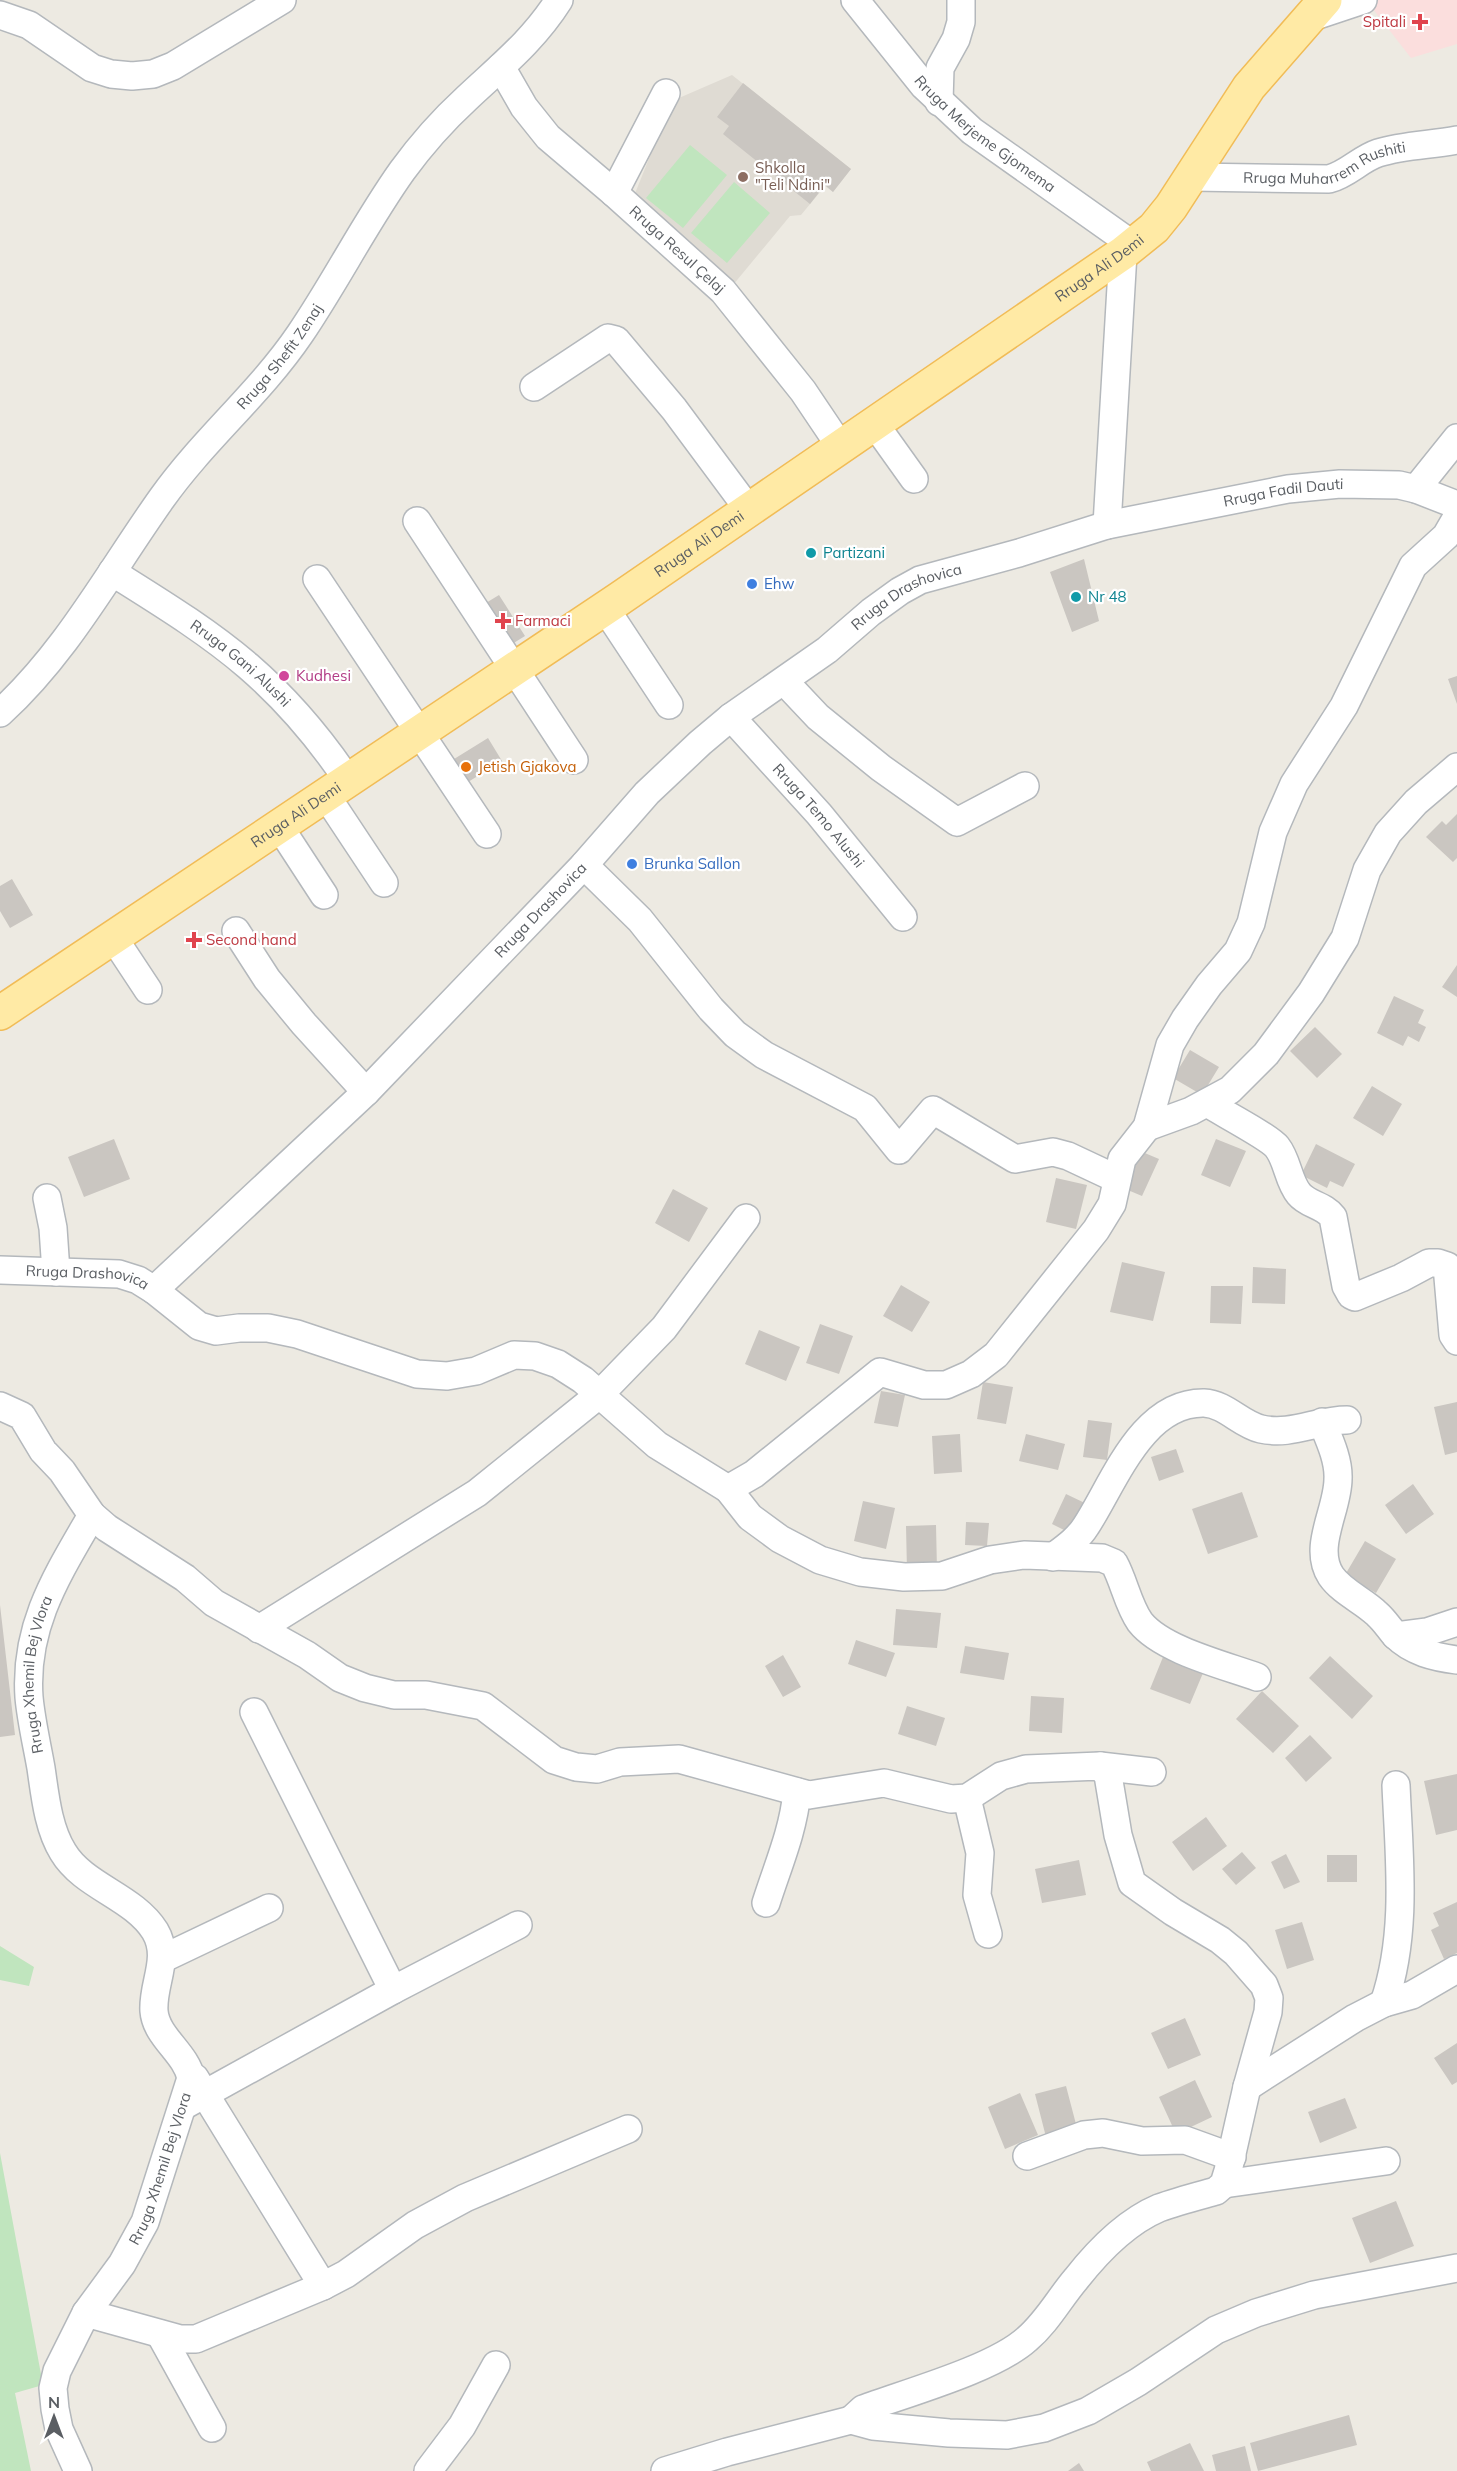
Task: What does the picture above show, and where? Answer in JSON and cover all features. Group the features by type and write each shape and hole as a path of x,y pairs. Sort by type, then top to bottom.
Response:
{"main road":[{"name":"Rruga Ali Demi","path":"0,1012 605,608 1128,249 1154,228 1192,177 1231,112 1249,87 1319,8"}],"street":[{"path":"0,15 29,25 92,68 111,74 132,76 153,74 173,66 282,0"},
{"name":"Rruga Shefit Zenaj","path":"0,712 23,691 60,647 168,490 214,434 266,379 300,334 402,172 429,135 530,41 559,0"},
{"name":"Rruga Merjeme Gjomema","path":"855,0 907,66 939,102 972,131 1128,249"},
{"path":"939,102 940,68 961,22 961,0"},
{"path":"1319,8 1363,0"},
{"name":"Rruga Resul Çelaj","path":"501,67 524,107 548,137 723,291 804,391 840,447"},
{"path":"614,193 666,93"},
{"name":"Rruga Muharrem Rushiti","path":"1192,177 1329,179 1344,175 1378,153 1457,140"},
{"path":"1107,525 1128,249"},
{"path":"534,387 608,338 616,340 674,409 749,510"},
{"path":"874,423 914,479"},
{"path":"1416,489 1457,438"},
{"name":"Rruga Fadil Dauti","path":"1107,525 1288,489 1378,483 1416,489 1457,505"},
{"path":"728,1489 754,1474 780,1454 880,1372 924,1385 946,1385 971,1374 996,1355 1095,1230 1112,1204 1122,1159 1147,1127 1170,1045 1185,1018 1238,951 1251,923 1273,832 1294,784 1344,706 1413,566 1446,536 1457,517"},
{"path":"417,521 574,760"},
{"name":"Rruga Drashovica","path":"0,1270 118,1274 138,1280 154,1290 366,1092 584,865 648,793 731,717 827,650 871,612 920,580 1019,553 1107,525"},
{"name":"Rruga Gani Alushi","path":"112,572 165,605 248,666 295,714 336,787 384,883"},
{"path":"317,579 487,834"},
{"path":"605,608 669,705"},
{"path":"783,681 818,717 882,768 957,822 1025,786"},
{"name":"Rruga Temo Alushi","path":"731,717 819,814 903,917"},
{"path":"1147,1127 1191,1111 1230,1090 1266,1054 1311,993 1345,938 1367,870 1388,833 1416,802 1457,767"},
{"path":"279,826 324,895"},
{"path":"584,865 640,920 711,1009 735,1034 764,1055 865,1108 898,1150 933,1110 1015,1159 1053,1152 1068,1156 1117,1179"},
{"path":"236,931 267,979 304,1024 366,1092"},
{"path":"113,937 147,990"},
{"path":"1207,1103 1276,1146 1286,1162 1297,1192 1305,1199 1328,1210 1333,1216 1346,1286 1351,1295 1354,1297 1401,1278 1429,1263 1447,1266 1450,1317 1453,1335 1457,1341"},
{"path":"47,1198 53,1228 56,1272"},
{"path":"259,1629 477,1493 600,1394 664,1328 746,1218"},
{"path":"154,1290 199,1326 216,1331 268,1328 297,1334 417,1374 447,1376 476,1371 514,1355 535,1356 558,1364 600,1394 629,1422 657,1444 728,1489 750,1517 780,1539 820,1560 860,1572 904,1577 942,1576 990,1560 1024,1555 1102,1558 1114,1563 1140,1621 1154,1636 1257,1677"},
{"path":"1053,1557 1086,1527 1110,1483 1137,1441 1163,1416 1184,1406 1203,1403 1218,1406 1244,1423 1261,1429 1292,1431 1334,1421 1335,1456 1339,1477 1336,1500 1324,1548 1326,1567 1332,1578 1368,1605 1396,1636 1416,1650 1435,1658 1457,1660"},
{"path":"0,1406 22,1416 43,1451 62,1471 92,1515 107,1528 185,1578 214,1603 307,1655 340,1678 365,1688 394,1695 426,1695 483,1706 504,1720 536,1749 554,1760 576,1767 597,1769 620,1762 679,1759 809,1795 860,1785 884,1783 951,1799 967,1798 1001,1776 1026,1769 1100,1766 1152,1772"},
{"name":"Rruga Xhemil Bej Vlora","path":"78,2471 59,2429 53,2388 57,2371 86,2313 122,2264 138,2237 194,2099 189,2088 189,2069 158,2025 154,2012 162,1959 160,1943 148,1923 120,1898 78,1869 63,1852 52,1828 29,1697 29,1664 36,1626 49,1591 92,1515"},
{"path":"1396,1636 1427,1632 1457,1622"},
{"path":"254,1712 393,1990"},
{"path":"665,2471 851,2420 863,2409 998,2358 1026,2340 1049,2316 1076,2279 1129,2225 1159,2209 1216,2191 1224,2184 1268,2012 1269,1998 1264,1984 1236,1953 1220,1940 1173,1912 1132,1883 1118,1835 1108,1775 1100,1766"},
{"path":"1384,2003 1394,1973 1400,1893 1396,1785"},
{"path":"766,1903 780,1857 792,1831 797,1792"},
{"path":"967,1798 980,1853 976,1895 988,1934"},
{"path":"162,1959 269,1908"},
{"path":"324,2286 194,2099 518,1924"},
{"path":"1247,2087 1322,2037 1384,2003 1412,1995 1457,1969"},
{"path":"86,2313 180,2339 196,2339 324,2286 346,2274 415,2225 465,2198 627,2129"},
{"path":"1027,2156 1084,2135 1103,2133 1142,2141 1185,2140 1232,2157"},
{"path":"1224,2184 1386,2161"},
{"path":"851,2420 873,2426 949,2433 1007,2434 1044,2428 1088,2410 1138,2382 1216,2330 1256,2313 1314,2295 1457,2268"},
{"path":"159,2334 213,2428"},
{"path":"428,2471 462,2426 496,2365"}],"shaded area":[{"name":"Spitali","path":"1366,0 1457,0 1457,44 1411,58"},
{"name":"Shkolla \"Teli Ndini\"","path":"732,75 851,169 833,192 825,186 801,215 790,216 733,285 634,196 672,101"}],"green space":[{"path":"690,145 727,175 683,228 646,198"},
{"path":"734,182 770,213 727,263 691,233"},
{"path":"0,1946 34,1967 29,1986 0,1980"},
{"path":"0,2153 43,2385 15,2393 31,2471 0,2471"}],"building":[{"path":"743,83 851,169 833,192 825,185 810,204 723,134 729,126 717,117"},
{"name":"Nr 48","path":"1084,559 1099,621 1072,632 1050,572"},
{"name":"Farmaci","path":"499,595 525,636 507,647 481,606"},
{"path":"1457,676 1457,704 1448,679"},
{"path":"488,738 502,761 460,787 446,764"},
{"path":"1457,814 1457,858 1453,862 1426,837 1442,821 1446,825"},
{"path":"12,879 33,915 10,928 0,911 0,886"},
{"path":"1457,965 1457,997 1442,987"},
{"path":"1394,996 1424,1010 1418,1023 1426,1027 1419,1042 1408,1036 1403,1046 1377,1033"},
{"path":"1315,1027 1342,1054 1317,1078 1290,1051"},
{"path":"1190,1050 1219,1067 1202,1095 1173,1078"},
{"path":"1372,1086 1402,1104 1383,1136 1353,1118"},
{"path":"114,1139 130,1179 84,1197 68,1157"},
{"path":"1216,1139 1246,1151 1230,1187 1201,1175"},
{"path":"1316,1144 1355,1164 1343,1187 1330,1181 1327,1188 1301,1175"},
{"path":"1140,1151 1159,1159 1142,1196 1123,1188"},
{"path":"1056,1178 1087,1185 1076,1229 1046,1222"},
{"path":"673,1189 708,1208 689,1242 655,1223"},
{"path":"1122,1262 1165,1272 1153,1321 1110,1312"},
{"path":"1253,1267 1286,1269 1285,1304 1252,1303"},
{"path":"901,1285 930,1302 912,1332 883,1316"},
{"path":"1211,1286 1243,1286 1241,1324 1210,1323"},
{"path":"820,1324 853,1336 839,1374 806,1363"},
{"path":"759,1330 800,1347 786,1381 745,1364"},
{"path":"983,1382 1013,1387 1006,1424 977,1419"},
{"path":"881,1391 905,1395 898,1427 874,1423"},
{"path":"1457,1402 1457,1452 1445,1455 1434,1407"},
{"path":"1088,1420 1112,1423 1107,1460 1083,1457"},
{"path":"960,1434 962,1472 934,1474 932,1436"},
{"path":"1026,1434 1065,1444 1058,1470 1019,1461"},
{"path":"1176,1449 1184,1472 1159,1481 1151,1457"},
{"path":"1413,1484 1434,1514 1406,1534 1385,1505"},
{"path":"1242,1492 1258,1537 1208,1554 1192,1509"},
{"path":"1066,1494 1089,1505 1074,1535 1052,1524"},
{"path":"863,1501 895,1508 886,1549 854,1541"},
{"path":"966,1522 989,1523 987,1546 965,1545"},
{"path":"936,1525 937,1570 907,1571 906,1526"},
{"path":"1365,1541 1396,1559 1376,1593 1345,1575"},
{"path":"0,1605 15,1735 0,1737"},
{"path":"896,1609 941,1613 937,1648 893,1645"},
{"path":"856,1640 895,1653 886,1677 848,1664"},
{"path":"965,1646 1009,1653 1004,1680 960,1673"},
{"path":"783,1655 801,1687 783,1697 765,1666"},
{"path":"1330,1656 1373,1696 1352,1719 1309,1678"},
{"path":"1163,1657 1203,1673 1190,1704 1150,1689"},
{"path":"1262,1691 1299,1726 1273,1753 1236,1719"},
{"path":"1031,1696 1064,1698 1062,1733 1029,1731"},
{"path":"907,1706 945,1718 936,1746 898,1734"},
{"path":"1310,1735 1332,1758 1306,1782 1285,1758"},
{"path":"1457,1774 1457,1830 1436,1835 1424,1781"},
{"path":"1206,1817 1227,1846 1193,1871 1172,1842"},
{"path":"1242,1852 1256,1868 1236,1885 1222,1869"},
{"path":"1286,1854 1300,1882 1284,1889 1271,1862"},
{"path":"1327,1855 1357,1855 1357,1882 1327,1882"},
{"path":"1079,1860 1086,1895 1042,1903 1035,1869"},
{"path":"1457,1902 1457,1953 1444,1959 1431,1930 1439,1926 1433,1913"},
{"path":"1302,1922 1314,1960 1287,1969 1275,1930"},
{"path":"1185,2018 1201,2055 1168,2069 1151,2033"},
{"path":"1457,2043 1457,2082 1452,2085 1434,2058"},
{"path":"1195,2080 1212,2117 1176,2134 1159,2097"},
{"path":"1066,2086 1077,2128 1046,2137 1035,2094"},
{"path":"1020,2093 1038,2135 1005,2149 988,2107"},
{"path":"1345,2098 1357,2128 1320,2143 1308,2112"},
{"path":"1396,2201 1414,2246 1370,2263 1352,2218"},
{"path":"1349,2415 1357,2445 1258,2471 1250,2443"},
{"path":"1190,2443 1204,2471 1151,2471 1147,2462"},
{"path":"1245,2446 1251,2471 1216,2471 1212,2455"},
{"path":"1079,2463 1084,2471 1068,2471"}],"place":[{"name":"Spitali","path":"1420,22"},
{"name":"Shkolla \"Teli Ndini\"","path":"743,177"},
{"name":"Partizani","path":"811,553"},
{"name":"Ehw","path":"752,584"},
{"name":"Nr 48","path":"1076,597"},
{"name":"Farmaci","path":"503,621"},
{"name":"Kudhesi","path":"284,676"},
{"name":"Jetish Gjakova","path":"466,767"},
{"name":"Brunka Sallon","path":"632,864"},
{"name":"Second hand","path":"194,940"}]}
